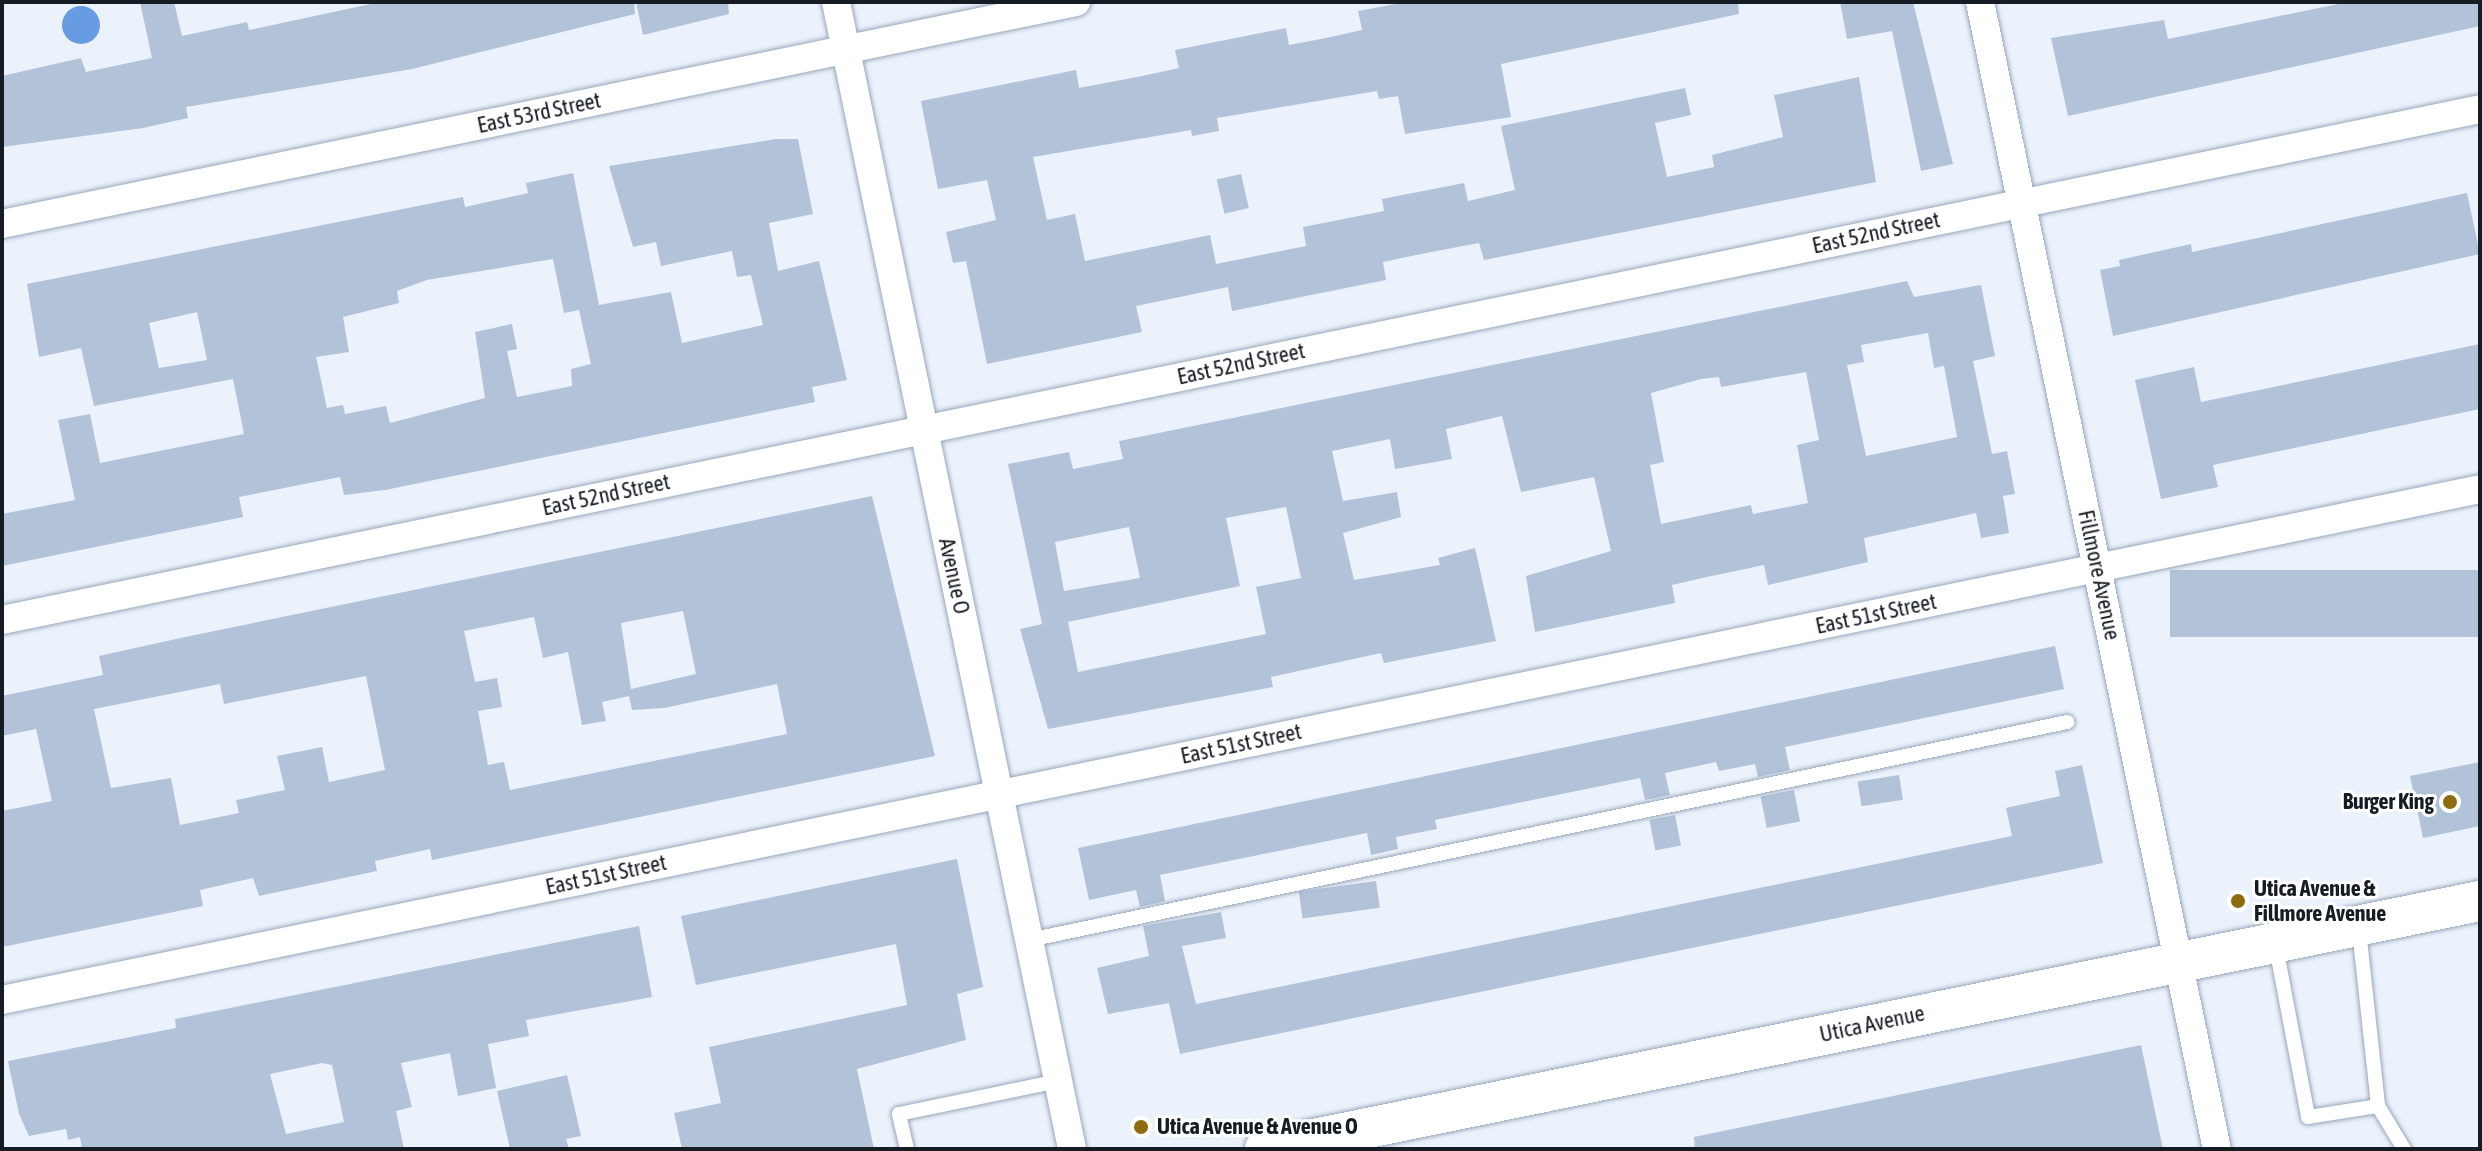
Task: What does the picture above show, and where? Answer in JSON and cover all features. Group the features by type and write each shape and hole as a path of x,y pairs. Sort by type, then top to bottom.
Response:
{"main road":[{"name":"Utica Avenue","path":"1265,1149 2480,901"}],"street":[{"name":"Avenue O","path":"836,2 1072,1149"},
{"name":"East 53rd Street","path":"2,224 1076,2"},
{"name":"Fillmore Avenue","path":"1980,2 2217,1149"},
{"name":"East 52nd Street","path":"2,620 2480,109"},
{"name":"East 51st Street","path":"2,1000 2480,489"}],"lane":[{"path":"1029,940 2067,722"},
{"path":"2359,927 2378,1106 2404,1149"},
{"path":"2275,943 2308,1117 2378,1106"},
{"path":"907,1149 899,1114 1058,1081"}],"water":[{"path":"81,6 94,12 100,25 94,38 81,44 68,38 62,25 68,12"}],"building":[{"path":"140,2 174,2 182,36 247,22 249,30 380,2 634,2 635,14 412,69 186,107 188,118 143,128 2,147 2,76 81,58 86,72 152,58"},
{"path":"636,2 728,2 729,14 643,35"},
{"path":"1406,2 1738,2 1739,14 1501,64 1511,117 1405,134 1398,96 1379,99 1377,91 1217,118 1219,131 1192,136 1191,130 1033,157 1047,220 1075,214 1085,261 1210,235 1216,264 1306,246 1303,227 1384,211 1382,199 1464,183 1468,201 1515,190 1501,126 1685,88 1691,115 1655,123 1667,177 1714,167 1712,155 1783,137 1774,95 1859,77 1876,182 1484,260 1479,243 1421,254 1383,262 1386,280 1232,311 1228,287 1136,306 1142,332 987,364 966,261 953,263 946,232 996,220 987,180 938,189 921,101 1076,70 1079,88 1142,76 1179,68 1175,50 1286,28 1289,45 1326,38 1362,30 1358,11"},
{"path":"1840,2 1913,2 1953,164 1921,171 1892,31 1847,39"},
{"path":"2348,2 2480,2 2480,26 2068,116 2051,38 2164,20 2168,39"},
{"path":"776,139 798,139 813,214 769,223 778,271 819,261 847,380 812,387 815,402 385,490 344,495 340,477 239,497 243,517 2,566 2,514 75,500 58,420 90,414 100,463 244,434 233,379 94,406 81,348 39,357 27,284 463,197 465,207 528,193 526,183 573,173 599,305 671,292 682,343 763,325 751,275 737,277 732,251 661,266 656,242 633,247 609,166","holes":["553,259 564,313 579,310 591,364 571,369 572,386 517,397 507,351 517,349 512,324 475,332 485,398 390,423 386,406 345,414 343,405 327,408 316,357 349,352 343,317 399,303 397,291 427,280","197,312 207,360 159,368 149,323"]},
{"path":"1241,174 1249,208 1225,214 1217,180"},
{"path":"2467,193 2480,254 2113,336 2100,270 2120,266 2119,260 2191,244 2192,252"},
{"path":"1907,281 1914,297 1981,285 1995,356 1973,361 1992,454 2007,451 2015,494 2003,496 2009,533 1981,538 1976,513 1864,538 1868,562 1768,585 1764,565 1672,585 1675,603 1535,632 1526,576 1611,551 1594,477 1521,492 1502,416 1446,429 1452,459 1395,469 1390,439 1332,451 1343,501 1397,492 1401,517 1343,533 1354,580 1440,565 1438,558 1475,548 1496,641 1384,663 1381,653 1271,677 1273,687 1048,729 1020,629 1042,624 1008,464 1069,452 1073,469 1123,459 1119,441","holes":["1928,333 1934,368 1944,366 1957,437 1866,456 1847,365 1864,362 1861,345","1806,372 1819,440 1797,445 1808,503 1753,514 1751,505 1661,524 1650,465 1664,462 1651,393 1719,377 1721,387","1286,507 1301,578 1256,587 1266,634 1078,672 1068,622 1240,586 1226,518","1129,527 1140,578 1064,591 1055,542"]},
{"path":"2480,344 2480,409 2213,465 2218,487 2161,499 2135,380 2194,367 2201,402"},
{"path":"872,496 935,756 432,860 430,849 375,861 377,871 259,896 253,878 200,890 203,906 2,947 2,811 52,801 36,729 2,736 2,696 103,675 99,656","holes":["683,611 696,674 631,689 621,623","534,617 543,658 568,652 582,725 606,721 602,702 629,696 632,710 664,708 777,684 787,734 510,790 504,762 488,765 478,711 502,707 497,678 475,682 464,631","366,676 385,770 329,782 322,747 277,756 285,790 236,800 239,813 180,825 171,778 111,788 94,709 220,684 224,704"]},
{"path":"2170,570 2480,570 2480,637 2170,637"},
{"path":"2055,646 2064,689 1785,747 1790,770 1758,777 1755,764 1719,771 1716,762 1665,773 1670,795 1645,800 1640,778 1435,820 1437,829 1396,837 1398,849 1371,855 1367,833 1160,875 1165,901 1140,907 1136,890 1089,900 1078,848"},
{"path":"2480,762 2480,826 2423,838 2410,776"},
{"path":"2082,765 2103,863 1180,1054 1169,1003 1108,1014 1097,968 1149,956 1143,926 1221,912 1226,938 1182,946 1196,1004 2012,836 2006,808 2060,796 2055,771"},
{"path":"1899,775 1903,800 1861,806 1858,782"},
{"path":"1794,790 1800,821 1767,828 1761,796"},
{"path":"1675,815 1681,845 1655,850 1649,820"},
{"path":"957,859 983,987 957,994 966,1040 857,1069 874,1149 682,1149 674,1113 721,1103 709,1047 907,1005 896,944 696,985 681,916"},
{"path":"1376,881 1380,908 1303,919 1299,892"},
{"path":"639,926 652,997 526,1020 529,1036 488,1044 496,1088 458,1096 450,1053 401,1063 412,1107 396,1111 404,1149 82,1149 80,1137 68,1140 66,1129 29,1136 19,1114 8,1061 176,1028 175,1019","holes":["322,1063 332,1065 344,1122 286,1134 270,1074"]},
{"path":"2141,1045 2163,1149 1695,1149 1694,1137"},
{"path":"567,1075 581,1136 566,1139 569,1149 510,1149 497,1091"}],"place":[{"name":"Burger King","path":"2450,802"},
{"name":"Utica Avenue & Fillmore Avenue","path":"2238,901"},
{"name":"Utica Avenue & Avenue O","path":"1141,1127"}]}
